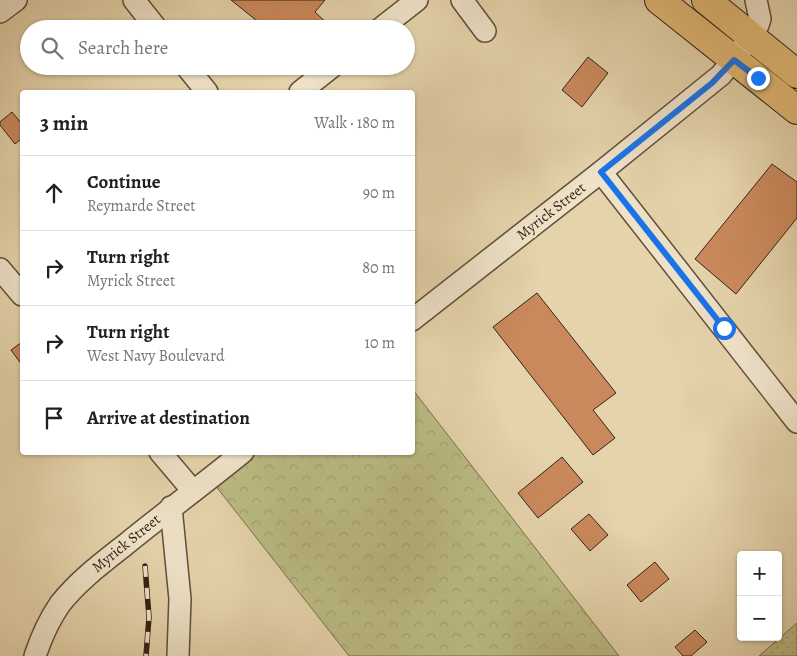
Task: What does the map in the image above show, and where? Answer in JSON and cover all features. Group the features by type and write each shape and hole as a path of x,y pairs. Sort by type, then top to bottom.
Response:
{"main road":[{"path":"659,0 797,110"},
{"path":"706,0 797,74"}],"street":[{"path":"0,12 16,0"},
{"path":"134,0 150,20"},
{"path":"391,20 417,0"},
{"path":"462,0 485,31"},
{"name":"Myrick Street","path":"415,318 712,83 734,60 751,37 760,19 756,0"},
{"path":"193,75 205,90"},
{"path":"303,90 322,75"},
{"path":"601,172 797,422"},
{"path":"0,269 20,293"},
{"path":"163,455 193,491"},
{"name":"Myrick Street","path":"35,656 49,623 71,591 100,564 239,455"},
{"path":"171,507 180,599 178,656"}],"green space":[{"path":"415,393 619,656 349,656 215,485 253,455 415,455"},
{"path":"797,623 797,656 759,656 776,641 782,641 782,636"}],"building":[{"path":"231,0 325,0 315,12 324,20 256,20"},
{"path":"588,57 608,73 582,107 562,90"},
{"path":"12,112 20,122 20,140 15,144 0,125 0,122"},
{"path":"772,164 797,182 797,218 736,294 695,259"},
{"path":"537,293 616,393 593,410 615,438 593,455 493,327"},
{"path":"20,343 20,362 11,350"},
{"path":"562,457 583,482 538,518 518,493"},
{"path":"589,514 608,535 590,551 571,529"},
{"path":"655,562 669,579 641,602 627,585"},
{"path":"695,630 707,642 691,656 683,656 675,647"}],"railway":[{"path":"145,566 149,617 146,656"}],"route":[{"path":"724,328 601,172 712,83 734,60 758,78"}]}
